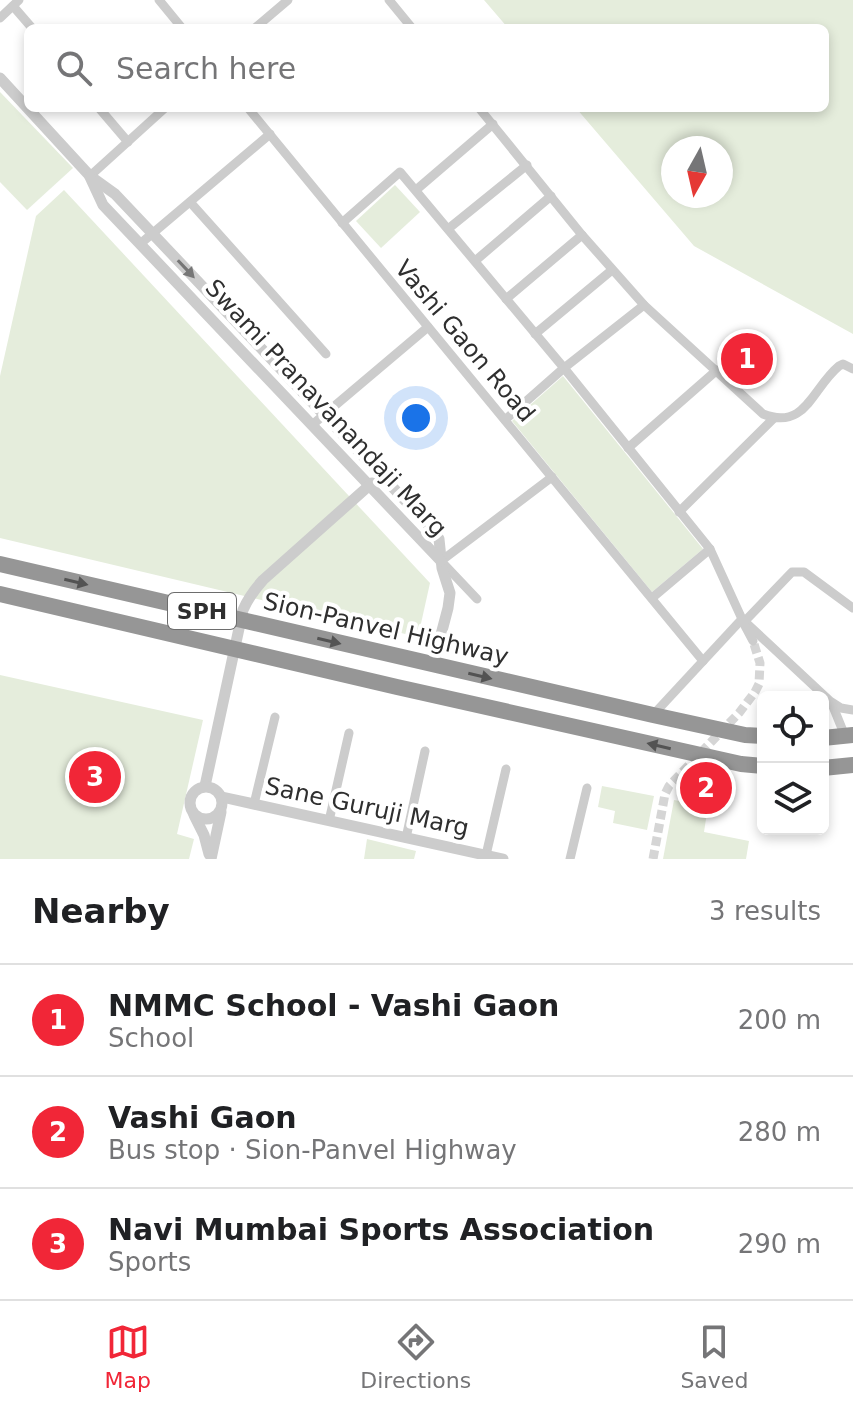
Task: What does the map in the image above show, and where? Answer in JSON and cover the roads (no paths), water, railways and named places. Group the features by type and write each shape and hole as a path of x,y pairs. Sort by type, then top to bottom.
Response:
{"highway":[{"name":"Sion-Panvel Highway","path":"0,564 653,715 757,736"},
{"name":"SPH","path":"0,594 397,687 757,765"},
{"path":"829,738 849,736"},
{"path":"829,768 851,766"}],"street":[{"path":"159,0 179,24"},
{"path":"260,24 288,0"},
{"path":"389,0 409,24"},
{"path":"0,18 16,3 29,24"},
{"name":"Swami Pranavanandaji Marg","path":"0,78 24,104"},
{"name":"Swami Pranavanandaji Marg","path":"31,112 90,176 115,194 153,233 435,532 440,543 441,561"},
{"path":"102,112 128,142"},
{"path":"90,176 161,112"},
{"name":"Vashi Gaon Road","path":"251,112 703,661"},
{"path":"482,112 582,235 644,305 763,414 774,418 791,418 801,413 839,366 843,364 853,369"},
{"path":"416,190 493,124"},
{"path":"140,244 270,134"},
{"path":"448,229 527,165"},
{"path":"342,223 400,172 710,549 753,641"},
{"name":"Swami Pranavanandaji Marg","path":"90,176 103,205 441,561"},
{"path":"475,261 551,196"},
{"path":"190,202 326,354"},
{"path":"506,299 582,235"},
{"path":"535,334 612,270"},
{"path":"505,420 564,368 644,305"},
{"path":"312,425 428,327"},
{"path":"628,448 717,370"},
{"path":"679,512 774,418"},
{"path":"205,786 246,601 263,580 381,475"},
{"path":"441,561 552,477"},
{"path":"652,598 710,549"},
{"path":"441,561 477,599"},
{"path":"433,665 450,599 441,561"},
{"path":"653,715 792,572 804,572 853,608"},
{"path":"743,621 830,701 841,708 853,710"},
{"path":"830,701 849,736"},
{"path":"254,804 275,717"},
{"path":"329,821 349,733"},
{"path":"406,838 425,751"},
{"path":"486,855 506,769"},
{"path":"205,786 215,789 222,802 210,859 190,800 195,790 205,786"},
{"path":"570,859 587,788"},
{"path":"192,810 195,815 205,819 216,816 222,802"},
{"name":"Sane Guruji Marg","path":"222,802 254,804 503,859"}],"tunnel":[{"path":"653,859 669,786 739,713 759,684 760,663 753,641"}],"place":[{"name":"NMMC School - Vashi Gaon","path":"747,359"},
{"name":"Navi Mumbai Sports Association","path":"95,777"},
{"name":"Vashi Gaon","path":"706,788"}]}
